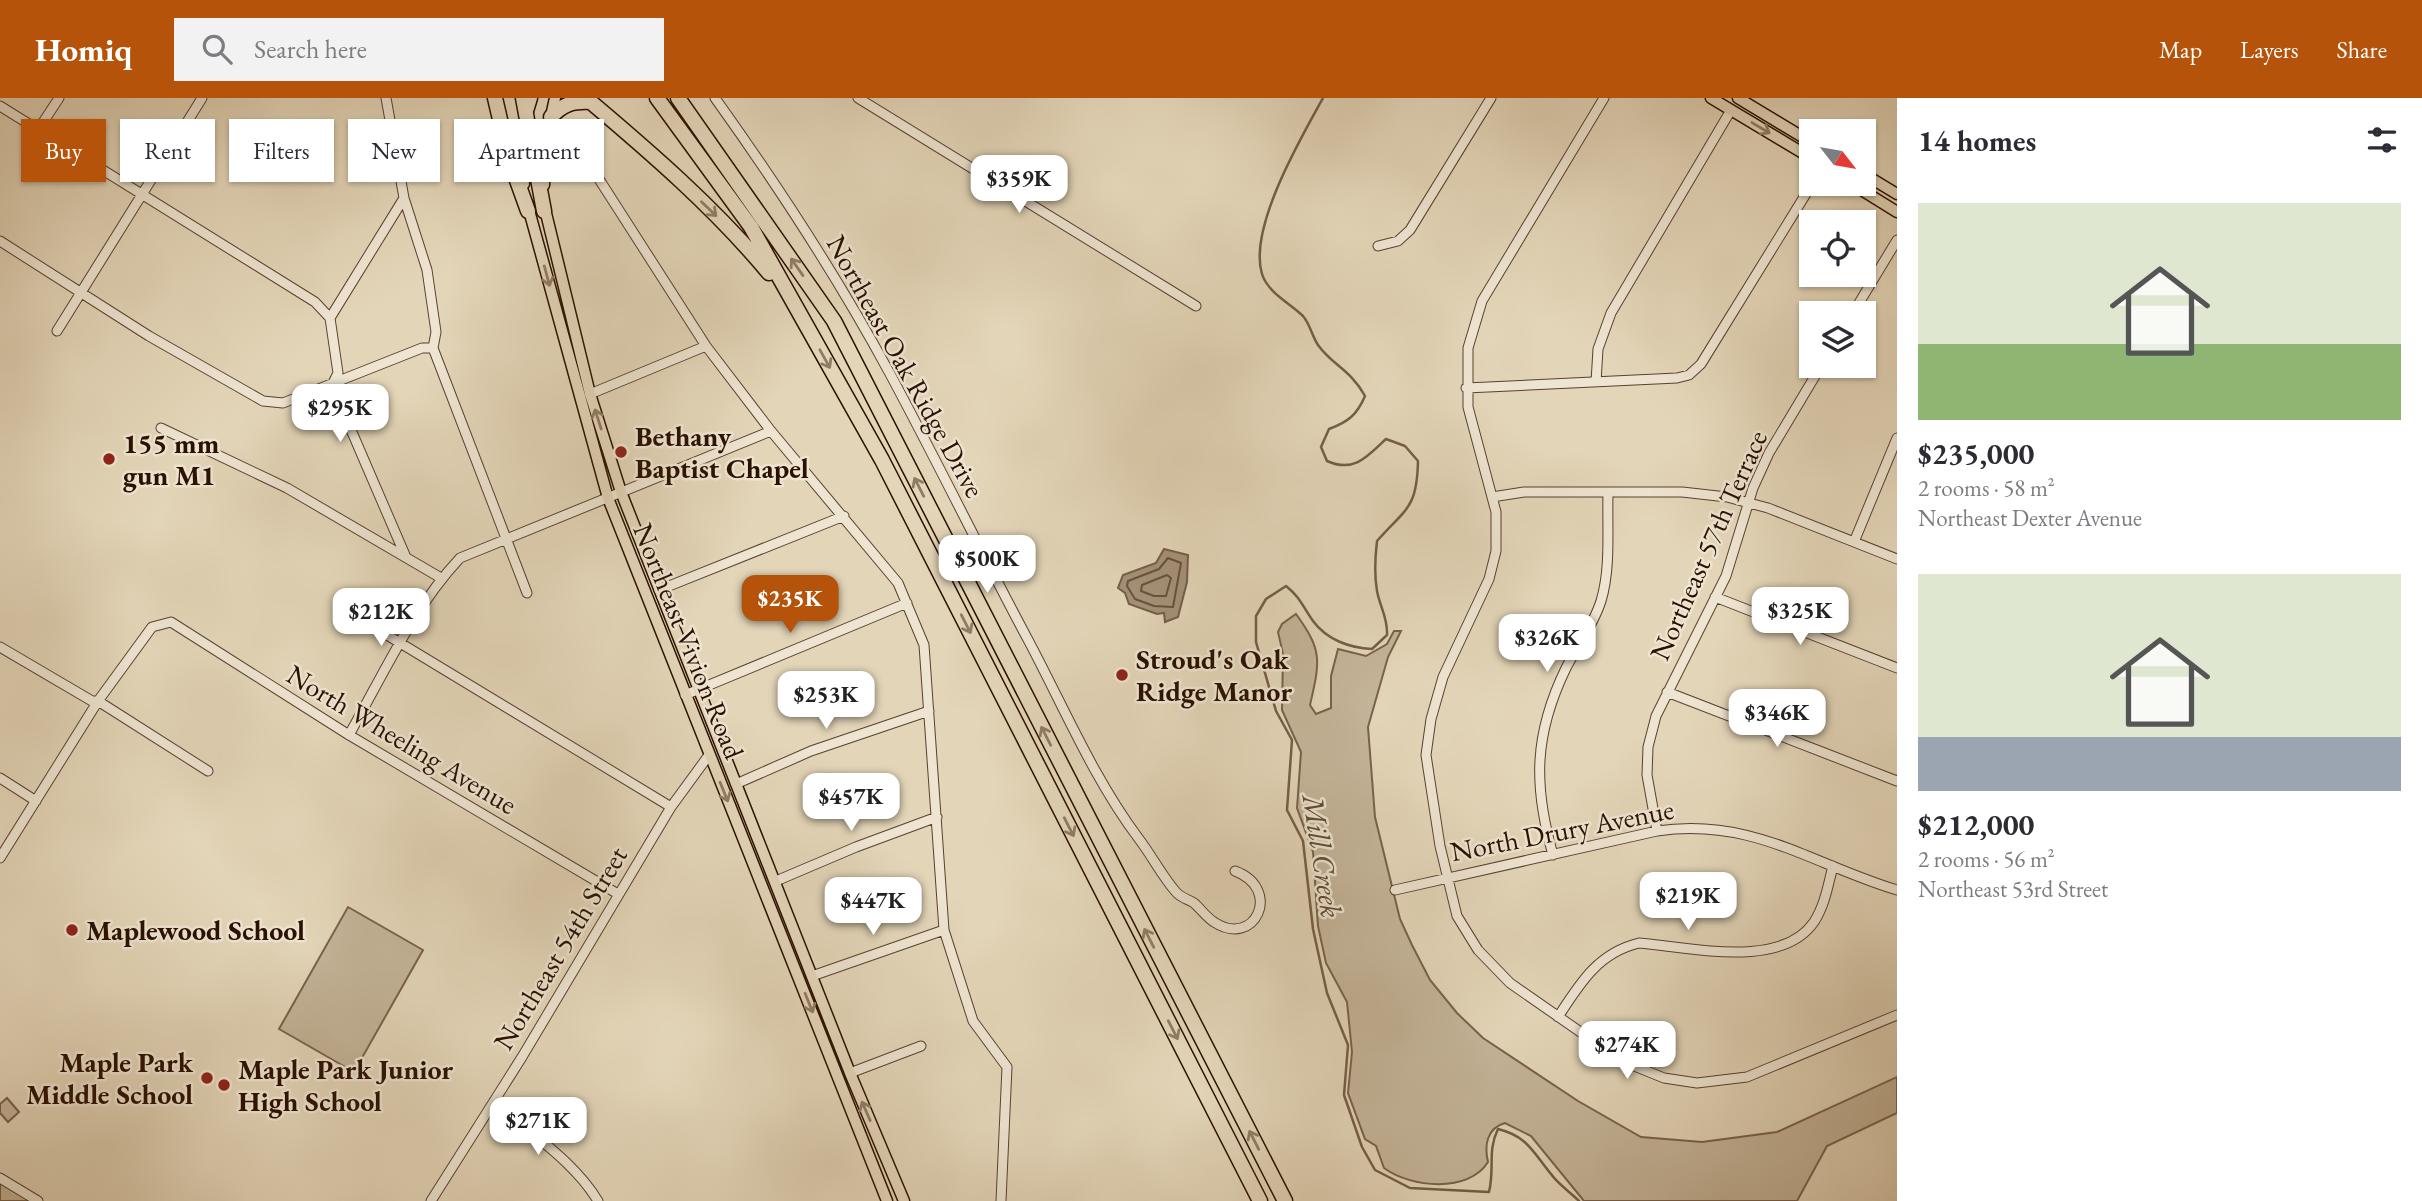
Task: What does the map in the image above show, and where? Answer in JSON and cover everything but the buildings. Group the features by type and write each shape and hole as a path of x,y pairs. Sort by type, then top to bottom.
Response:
{"highway":[{"path":"495,98 509,158 528,211"},
{"path":"523,98 524,115 544,211"},
{"path":"657,98 751,227 882,460 1260,1201"},
{"path":"678,98 834,321 1285,1201"},
{"path":"551,117 567,104 588,100 635,140 743,242 791,299"}],"main road":[{"name":"Northeast Vivion Road","path":"532,98 524,115 521,166 528,211 608,498 887,1201"},
{"name":"Northeast Vivion Road","path":"555,98 544,172 544,211 590,394 621,492 850,1073 904,1201"},
{"path":"1711,98 1799,151"},
{"path":"1738,98 1799,135"},
{"path":"1876,181 1897,194"},
{"path":"1871,196 1897,212"}],"street":[{"path":"45,119 58,98"},
{"path":"57,331 202,98"},
{"path":"386,98 404,198 427,270 434,313 433,348 527,593"},
{"name":"Northeast Oak Ridge Drive","path":"715,98 786,196 888,370 986,564 1119,813 1178,894 1195,904 1212,922 1227,928 1242,928 1254,921 1261,910 1260,896 1253,881 1235,871"},
{"path":"858,98 1196,306"},
{"path":"1378,246 1392,244 1410,230 1491,98"},
{"path":"1604,98 1482,301 1468,348 1466,388 1469,414 1492,497 1497,531 1492,569 1443,677 1426,755 1457,916 1478,950 1510,984 1635,1068 1664,1078 1697,1083 1730,1081 1754,1075 1897,1015"},
{"path":"0,106 21,119"},
{"path":"1596,382 1598,349 1611,313 1731,110"},
{"path":"106,172 315,302 330,318 338,373 333,383 405,555"},
{"path":"601,182 706,346 771,431 898,583 924,645 944,930 973,1021 1007,1067 1001,1201"},
{"path":"1466,388 1677,378 1689,374 1701,364 1805,196"},
{"path":"330,318 404,198"},
{"path":"1860,301 1897,240"},
{"path":"0,241 181,355 253,397 273,403 283,403 422,348 433,348"},
{"path":"590,394 706,346"},
{"name":"Northeast 57th Terrace","path":"1657,831 1648,787 1647,758 1653,724 1732,561 1748,502 1769,453 1814,378"},
{"path":"161,428 287,488 441,578"},
{"path":"349,735 441,578 460,558 771,431"},
{"path":"1854,542 1897,438"},
{"path":"1492,497 1524,492 1682,492 1748,502 1897,559"},
{"path":"1553,855 1540,803 1537,774 1541,746 1552,696 1601,600 1606,571 1608,494"},
{"path":"659,590 844,516"},
{"path":"1715,597 1897,668"},
{"path":"685,695 907,603"},
{"path":"359,618 671,807"},
{"name":"North Wheeling Avenue","path":"99,701 152,626 170,622 349,735 618,894"},
{"path":"0,647 92,701 99,701 208,771"},
{"path":"1667,692 1897,780"},
{"path":"0,858 99,701"},
{"path":"736,784 811,751 929,711"},
{"name":"Northeast 54th Street","path":"431,1201 671,807 709,755"},
{"path":"0,778 36,801"},
{"path":"776,881 937,817"},
{"name":"North Drury Avenue","path":"1395,890 1657,831 1698,827 1732,830 1897,890"},
{"path":"1558,1017 1597,964 1614,951 1629,945 1639,943 1760,952 1791,943 1808,929 1820,911 1833,866"},
{"path":"812,976 944,930"},
{"path":"850,1073 920,1046"},
{"path":"494,1101 545,1142 598,1201"},
{"path":"0,1178 38,1201"}],"shaded area":[{"path":"1296,614 1311,638 1317,657 1310,705 1316,714 1331,708 1331,676 1338,649 1366,656 1387,644 1394,631 1401,631 1388,657 1368,727 1375,817 1400,919 1412,945 1430,980 1457,1013 1483,1038 1578,1101 1641,1137 1702,1142 1777,1132 1897,1077 1897,1113 1827,1146 1797,1201 1584,1201 1531,1136 1505,1123 1494,1129 1488,1138 1488,1162 1468,1179 1454,1183 1424,1183 1395,1175 1384,1168 1376,1146 1365,1139 1348,1093 1352,1052 1347,1002 1326,963 1318,926 1313,852 1297,808 1301,752 1282,710 1283,654 1278,632 1282,624"},
{"path":"348,907 423,950 354,1072 279,1029"},
{"path":"7,1098 19,1112 8,1122 0,1113 0,1104"},
{"path":"0,1178 38,1201 0,1201"}],"water":[{"path":"1164,549 1188,555 1187,582 1178,617 1165,622 1164,613 1157,614 1129,604 1125,593 1118,588 1123,575 1156,563"}],"waterway":[{"name":"Mill Creek","path":"1323,98 1290,159 1269,209 1260,255 1262,274 1269,287 1303,316 1318,345 1353,379 1365,396 1351,417 1329,429 1321,447 1327,461 1353,464 1366,457 1386,439 1405,446 1418,461 1415,489 1408,507 1377,541 1376,585 1387,635 1372,649 1340,642 1319,628 1286,586 1266,599 1256,616 1256,642 1276,711 1292,740 1287,810 1303,841 1313,929 1327,993 1348,1045 1344,1095 1362,1147 1375,1170 1410,1188 1489,1192 1492,1152 1498,1129 1523,1141 1557,1181 1579,1201"}],"place":[{"name":"Bethany Baptist Chapel","path":"621,452"},
{"name":"155 mm gun M1","path":"109,459"},
{"name":"Stroud's Oak Ridge Manor","path":"1122,675"},
{"name":"Maplewood School","path":"72,930"},
{"name":"Maple Park Middle School","path":"207,1078"},
{"name":"Maple Park Junior High School","path":"224,1085"}]}
